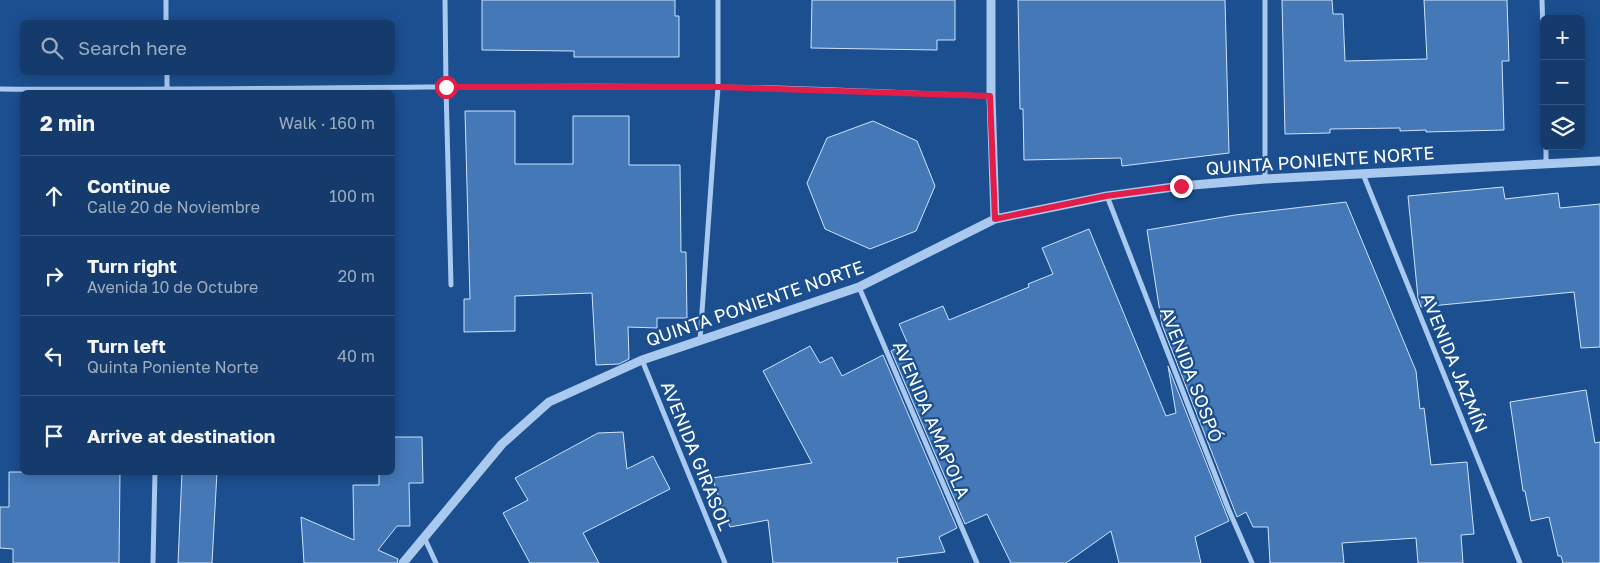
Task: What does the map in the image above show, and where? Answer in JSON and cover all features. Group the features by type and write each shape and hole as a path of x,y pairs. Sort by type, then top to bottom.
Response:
{"street":[{"path":"166,0 166,20"},
{"path":"445,0 451,285"},
{"path":"700,341 718,87 718,0"},
{"path":"991,0 990,96 995,219"},
{"path":"1265,0 1265,179"},
{"path":"1542,0 1544,60"},
{"path":"166,75 167,90"},
{"path":"237,90 446,87 718,87 990,96"},
{"path":"0,89 84,90"},
{"path":"1546,150 1546,163"},
{"name":"QUINTA PONIENTE NORTE","path":"403,563 502,444 549,402 642,360 859,287 995,219 1106,196 1181,186 1265,179 1600,161"},
{"name":"AVENIDA JAZMÍN","path":"1363,174 1520,563"},
{"name":"AVENIDA SOSPÓ","path":"1106,196 1228,508 1252,563"},
{"name":"AVENIDA AMAPOLA","path":"859,287 978,563"},
{"name":"AVENIDA GIRASOL","path":"642,360 725,563"},
{"path":"153,563 155,475"},
{"path":"424,537 436,563"}],"building":[{"path":"482,0 675,0 675,16 679,16 679,57 574,57 574,51 482,50"},
{"path":"812,0 955,0 955,40 937,40 937,50 811,48"},
{"path":"1018,0 1225,0 1229,153 1122,166 1121,158 1024,160 1023,109 1020,109"},
{"path":"1282,0 1332,0 1333,14 1343,14 1345,61 1427,59 1424,0 1507,0 1509,61 1502,61 1504,130 1426,132 1426,130 1400,131 1400,128 1330,129 1330,133 1285,134"},
{"path":"465,111 515,111 515,164 573,164 573,116 629,116 629,165 680,165 681,252 686,252 687,318 657,318 657,328 628,327 629,359 619,364 596,365 592,293 515,296 515,331 464,332 464,299 470,299"},
{"path":"873,121 917,141 935,186 916,231 870,249 825,229 807,183 827,138"},
{"path":"1503,187 1505,199 1558,193 1560,208 1600,204 1600,347 1581,348 1574,292 1421,307 1418,298 1408,196"},
{"path":"1346,202 1416,371 1420,409 1424,408 1431,465 1467,462 1474,534 1461,535 1463,563 1418,563 1416,538 1342,543 1344,563 1270,563 1268,527 1253,527 1246,512 1237,517 1162,325 1147,230 1235,215"},
{"path":"1089,229 1166,416 1176,413 1168,366 1229,521 1195,537 1201,563 1119,563 1111,531 1066,563 1011,563 987,514 965,524 891,351 907,342 899,324 943,306 949,320 1029,287 1028,284 1053,274 1042,248"},
{"path":"810,346 820,363 832,357 842,376 883,355 957,528 939,537 945,552 897,558 898,563 773,563 768,520 730,527 712,478 812,463 763,371"},
{"path":"1586,390 1595,443 1600,442 1600,563 1563,563 1561,556 1558,556 1549,517 1531,521 1525,491 1523,491 1510,402"},
{"path":"623,432 627,469 653,456 670,489 583,533 599,563 530,563 503,513 528,500 515,478 598,433"},
{"path":"395,437 422,437 423,483 409,483 410,526 397,526 378,550 398,559 397,563 304,563 301,517 354,540 353,485 379,485 379,475 395,475"},
{"path":"9,472 20,472 20,475 120,475 119,563 13,563 13,549 0,548 0,507 9,507"},
{"path":"182,475 217,475 212,563 178,563"}],"route":[{"path":"446,87 718,87 990,96 995,219 1106,196 1181,186"}]}
